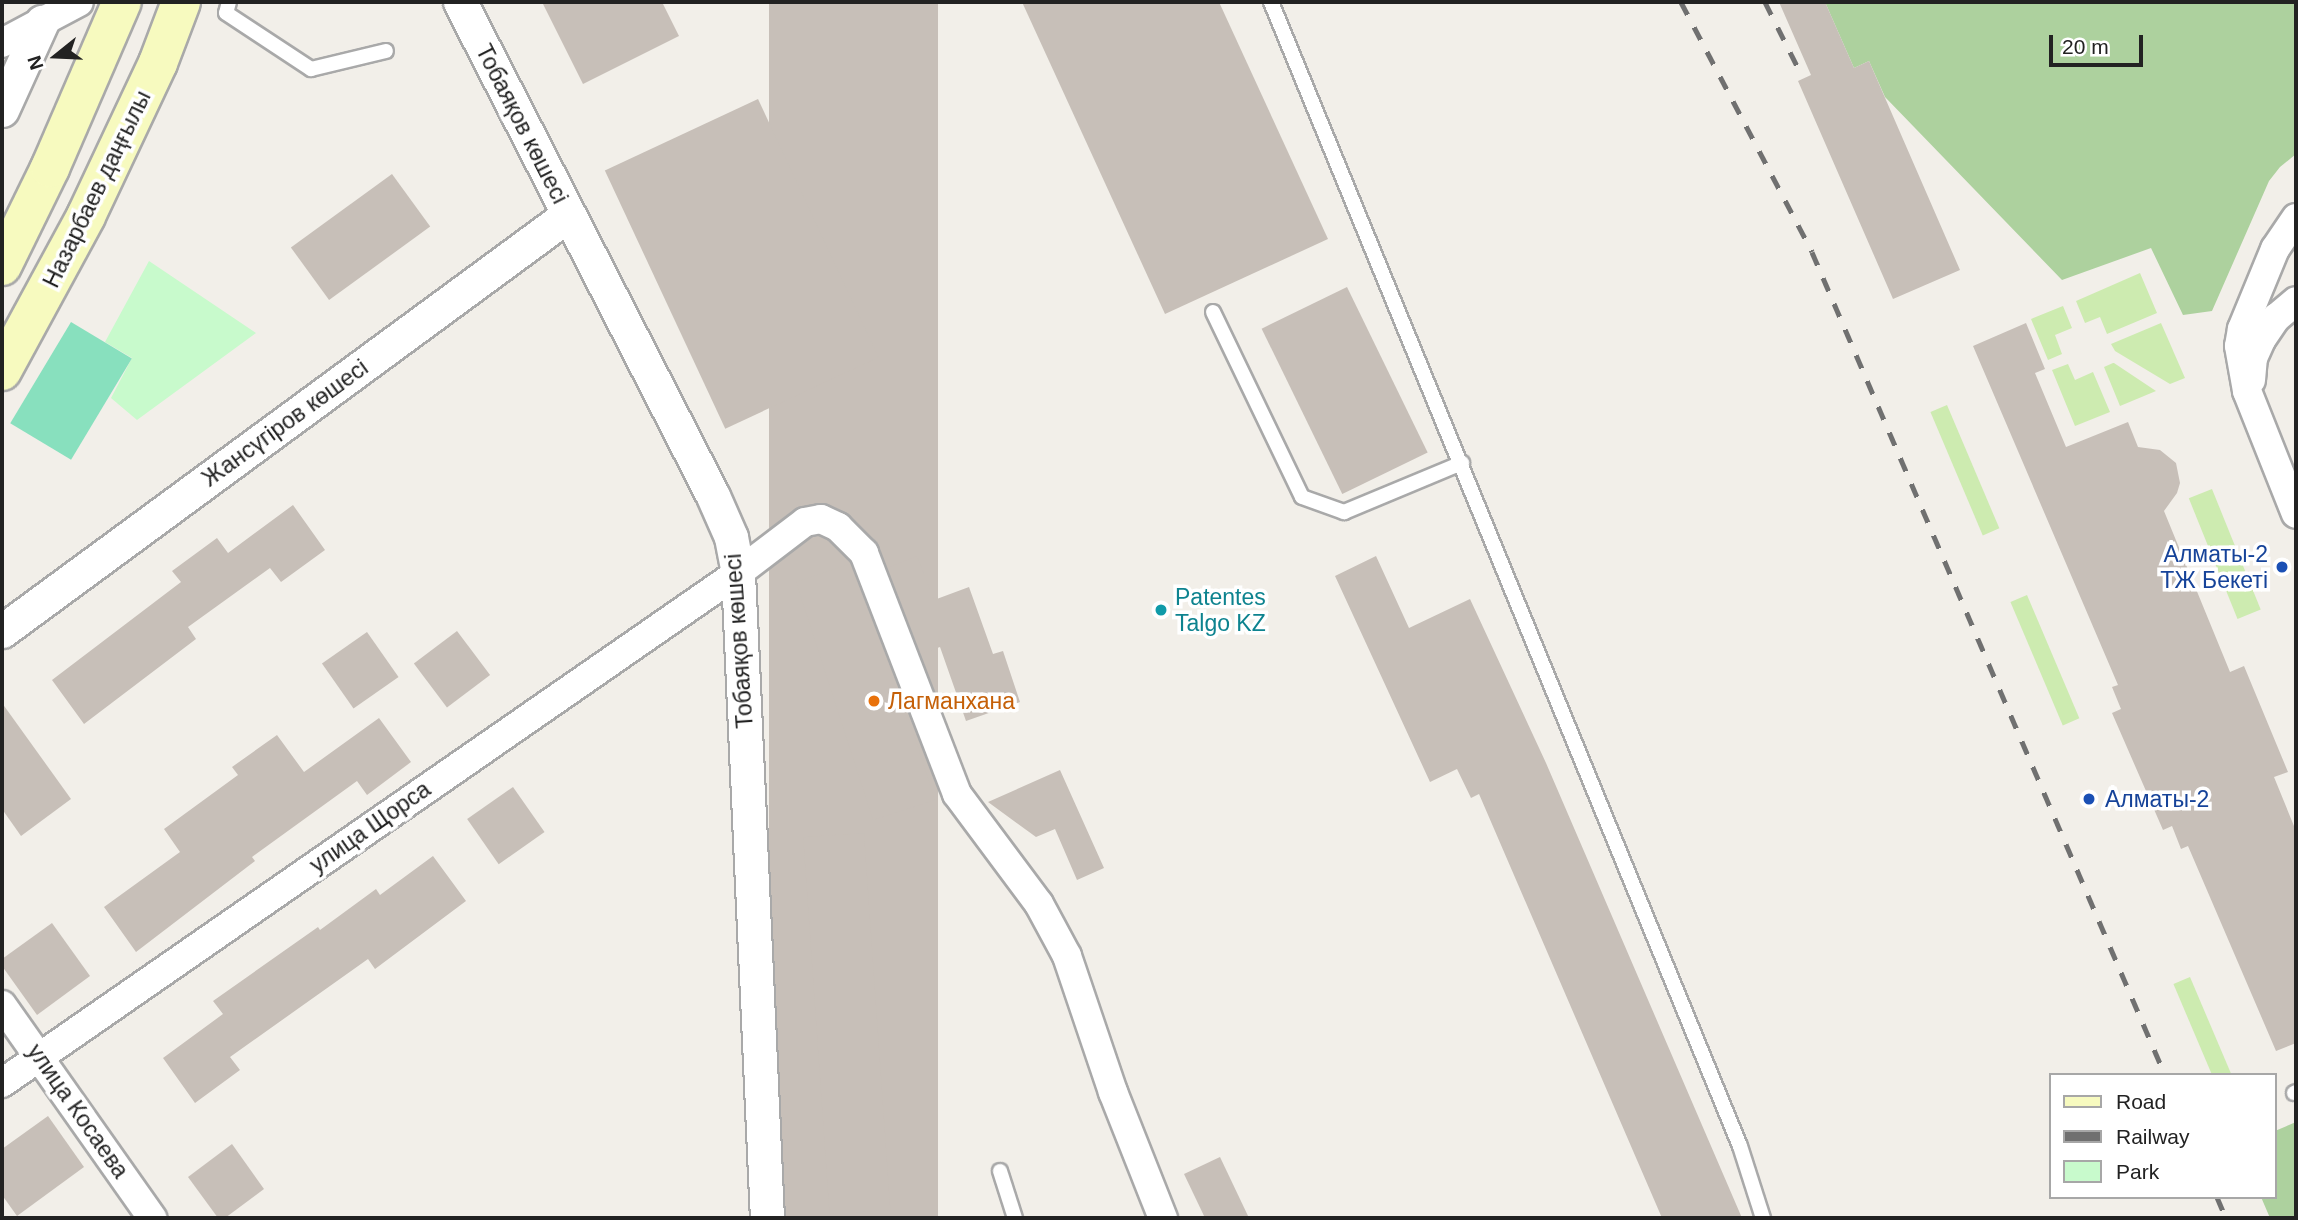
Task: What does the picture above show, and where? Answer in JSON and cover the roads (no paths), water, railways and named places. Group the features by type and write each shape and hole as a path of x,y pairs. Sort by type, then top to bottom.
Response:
{"main road":[{"path":"2,266 86,87 122,2"},
{"name":"Назарбаев даңғылы","path":"2,371 86,216 137,107 181,2"}],"street":[{"path":"2,43 79,2"},
{"name":"Тобаяқов көшесі","path":"460,2 713,496 731,537 738,573 767,1218"},
{"path":"2,110 42,22"},
{"name":"Жансүгіров көшесі","path":"2,631 568,215"},
{"path":"2296,218 2275,249 2242,329 2240,364 2296,514"},
{"path":"2252,402 2251,374 2261,340 2276,318 2296,301"},
{"name":"улица Щорса","path":"2,1083 738,573 805,522 821,519 838,527 864,553 957,794 1039,904 1067,956 1113,1092 1163,1218"},
{"name":"улица Косаева","path":"2,1005 40,1055 152,1218"}],"lane":[{"path":"229,2 226,13 312,69 386,51"},
{"path":"1271,2 1740,1146 1763,1218"},
{"path":"1213,312 1302,497 1344,512 1462,463"},
{"path":"999,1171 1015,1218"}],"railway":[{"path":"1681,2 1812,252 2164,1073"},
{"path":"1765,2 1799,70"},
{"path":"2218,1199 2226,1218"}],"place":[{"name":"Алматы-2 ТЖ Бекеті","path":"2282,567"},
{"name":"Patentes Talgo KZ","path":"1161,610"},
{"name":"Лагманхана","path":"874,701"},
{"name":"Алматы-2","path":"2089,799"}]}
